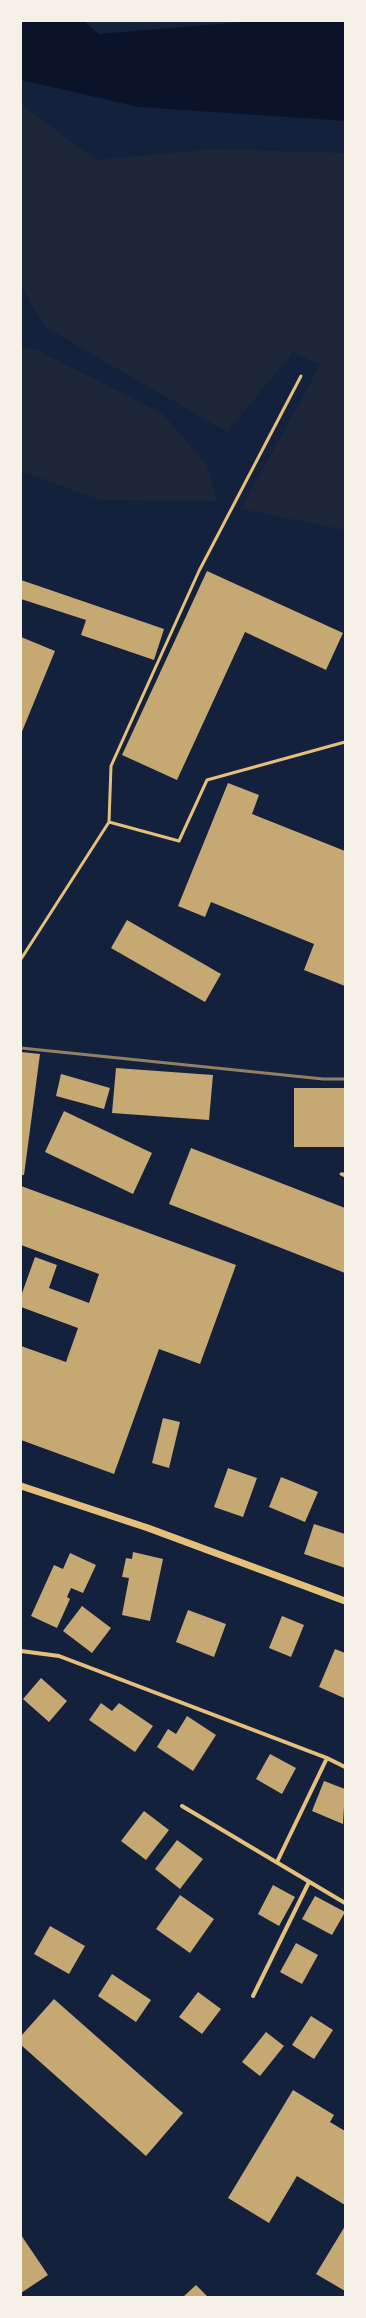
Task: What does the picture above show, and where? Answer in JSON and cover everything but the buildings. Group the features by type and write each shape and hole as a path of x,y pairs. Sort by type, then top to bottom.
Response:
{"street":[{"path":"21,1486 148,1528 345,1601"},
{"path":"21,1652 59,1656 326,1758 345,1767"},
{"path":"276,1862 326,1758"},
{"path":"182,1806 345,1904"},
{"path":"253,1996 309,1882"}],"lane":[{"path":"21,959 109,822 111,766 199,571 301,376"},
{"path":"109,822 179,841 207,780 345,742"}],"shaded area":[{"path":"21,21 84,21 99,34 253,21 345,21 345,121 139,107 21,80"},
{"path":"21,104 96,160 211,149 345,153 345,530 241,509 320,365 293,352 227,432 45,327 21,286"},
{"path":"21,346 39,351 163,414 207,466 217,501 100,500 21,471"}],"railway":[{"path":"21,1048 323,1079 345,1079"}]}
